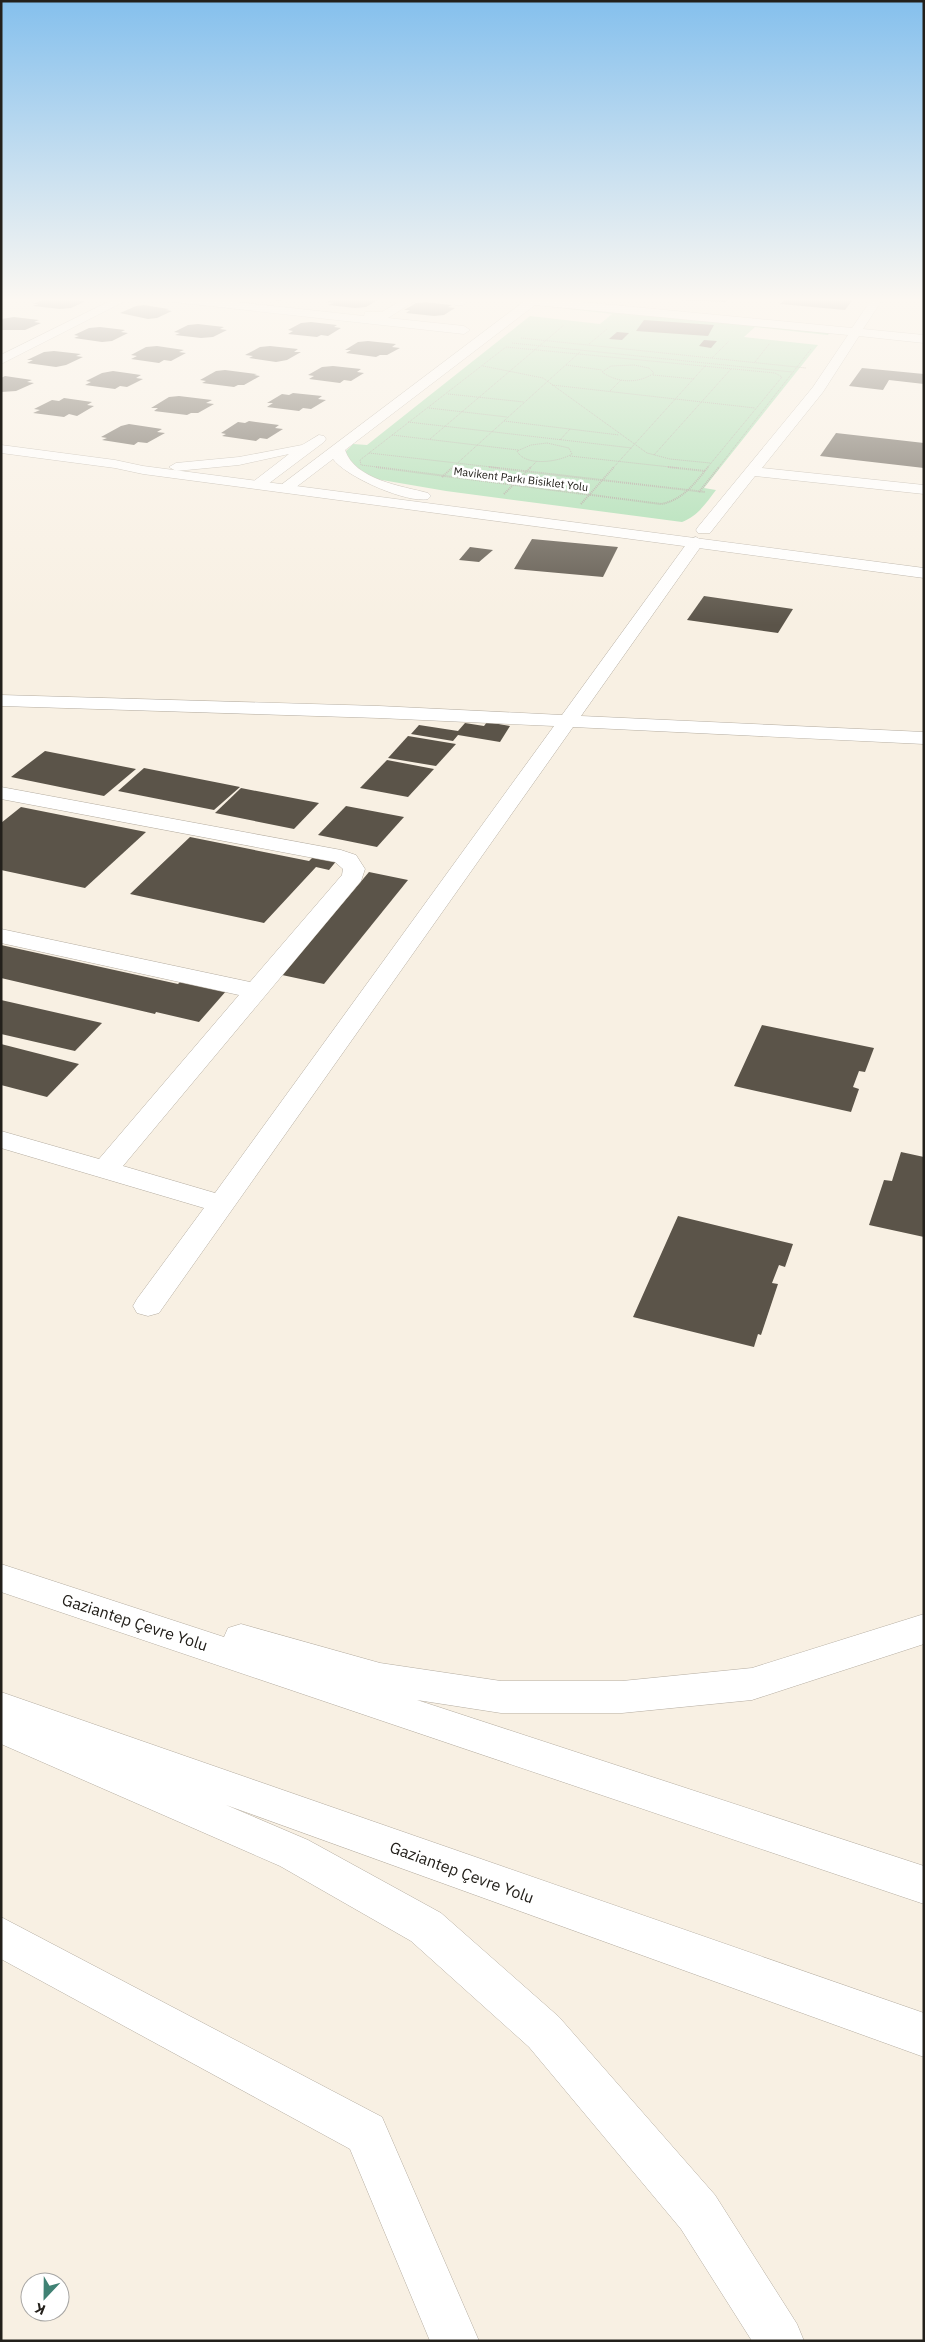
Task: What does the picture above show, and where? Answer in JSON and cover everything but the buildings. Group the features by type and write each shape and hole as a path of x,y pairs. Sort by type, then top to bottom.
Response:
{"main road":[{"path":"291,485 394,406"},
{"path":"148,1306 700,536 750,471 804,406"},
{"path":"1,449 115,464 143,470 263,481 328,432"},
{"path":"176,467 246,460 312,444"},
{"path":"337,449 343,463 356,473 423,496"},
{"path":"115,464 176,467 291,485 700,536 924,558"},
{"path":"750,471 924,490"},
{"path":"291,485 423,496 700,536 924,572"},
{"path":"2,700 370,712 924,738"},
{"path":"1,793 341,857 348,860 354,869 353,876 105,1169"},
{"path":"1,936 256,990"},
{"path":"1,1139 222,1204"},
{"path":"1,1570 380,1679 501,1697 622,1697 752,1684 924,1629"},
{"name":"Gaziantep Çevre Yolu","path":"1,1578 924,1885"},
{"name":"Gaziantep Çevre Yolu","path":"1,1708 924,2035"},
{"path":"1,1727 294,1853 426,1927 544,2032 691,2204 780,2341"},
{"path":"1,1937 366,2133 455,2341"}],"path":[{"path":"430,439 469,406"},
{"path":"438,481 520,406"},
{"path":"580,406 635,445 654,455 711,464"},
{"path":"590,505 581,504 670,406"},
{"path":"654,455 698,406"},
{"path":"740,406 755,408"},
{"path":"699,492 765,406"},
{"path":"426,408 508,417"},
{"name":"Mavikent Parkı Bisiklet Yolu","path":"426,408 360,460 361,465 660,504 679,500 711,464 755,408"},
{"path":"504,420 620,435"},
{"path":"408,422 632,448"},
{"path":"556,444 570,429"},
{"path":"386,434 518,450 531,444 556,444 568,448 571,451 570,456"},
{"path":"369,448 375,443"},
{"path":"518,450 518,454 522,457 537,461 556,460 570,456 704,471"},
{"path":"362,452 710,493"},
{"path":"504,494 537,461"},
{"path":"357,468 362,470"},
{"path":"496,493 514,495"}],"green space":[{"path":"416,406 769,406 704,488 716,490 709,500 697,513 682,522 446,491 376,479 348,466 344,453 353,444 367,445"}]}
